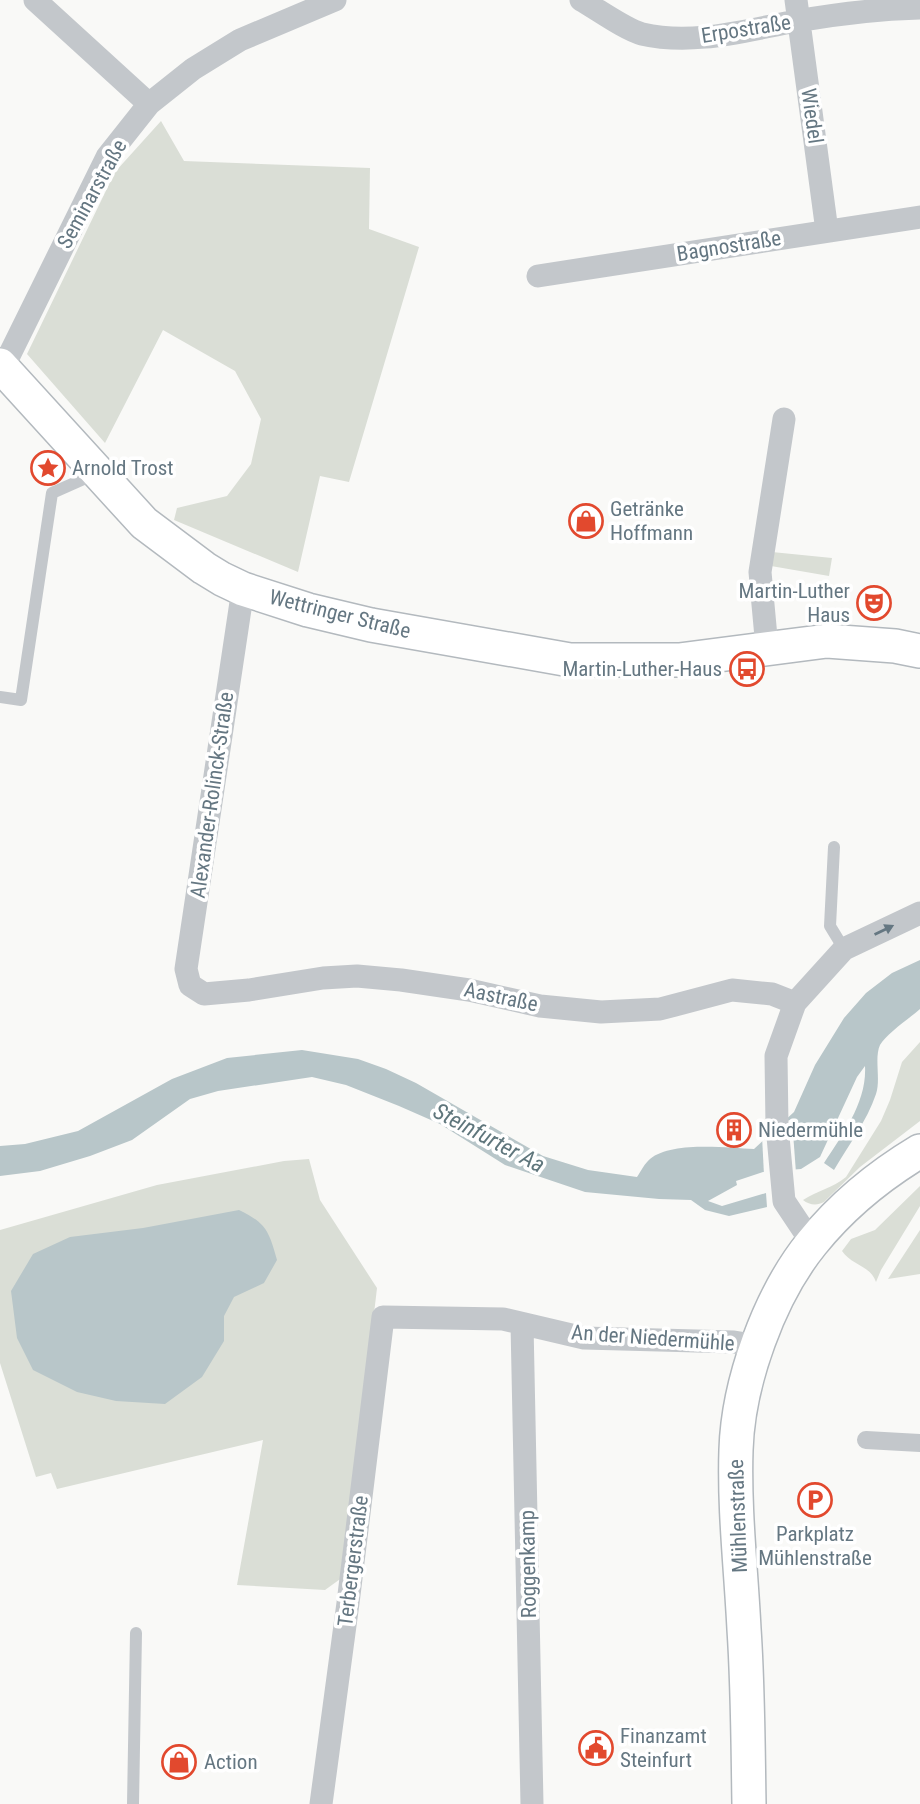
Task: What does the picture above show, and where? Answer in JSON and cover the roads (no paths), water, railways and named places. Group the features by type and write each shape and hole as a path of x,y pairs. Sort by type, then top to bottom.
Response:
{"main road":[{"name":"Wettringer Straße","path":"1,367 144,523 204,568 243,589 307,610 371,625 570,660 679,660 827,641 895,646 920,651"},
{"name":"Mühlenstraße","path":"749,1804 744,1630 736,1525 736,1448 739,1421 758,1346 784,1287 811,1243 895,1166 920,1151"}],"street":[{"path":"35,0 149,104"},
{"name":"Seminarstraße","path":"1,367 107,157 149,104 193,69 240,40 335,0"},
{"name":"Erpostraße","path":"581,0 640,34 681,39 719,36 797,10 920,8"},
{"name":"Wiedel","path":"797,10 827,231"},
{"name":"Bagnostraße","path":"538,276 920,217"},
{"path":"767,648 760,572 784,419"},
{"name":"Alexander-Rolinck-Straße","path":"204,994 190,985 186,969 243,589"},
{"path":"811,1243 784,1201 777,1126 776,1056 794,1003 844,949 920,913"},
{"name":"Aastraße","path":"204,994 357,976 469,990 540,1006 601,1012 660,1009 732,990 772,994 794,1003"},
{"name":"An der Niedermühle","path":"383,1318 503,1319 584,1338 734,1342 758,1346"},
{"name":"Terbergerstraße","path":"321,1804 383,1318"},
{"name":"Roggenkamp","path":"522,1324 532,1804"},
{"path":"866,1440 920,1443"}],"lane":[{"path":"0,697 21,701 52,493 98,473"},
{"path":"834,847 830,926 844,949"},
{"path":"133,1804 136,1633"}],"water":[{"name":"Steinfurter Aa","path":"920,960 920,1009 880,1045 876,1094 862,1124 834,1170 824,1163 858,1105 865,1079 865,1066 857,1077 820,1157 801,1169 763,1172 736,1181 737,1185 708,1201 722,1206 766,1193 767,1207 729,1216 705,1210 691,1200 585,1192 505,1165 440,1124 399,1106 346,1085 312,1077 218,1091 190,1099 132,1140 40,1171 0,1176 0,1146 25,1144 78,1131 172,1079 227,1058 302,1050 358,1059 386,1069 416,1083 543,1156 588,1170 637,1177 650,1159 672,1150 700,1147 754,1149 794,1112 815,1065 844,1018 866,993 892,973"},
{"path":"239,1210 255,1219 265,1229 277,1260 264,1283 234,1297 224,1316 224,1341 202,1377 165,1404 116,1401 77,1392 33,1370 17,1338 11,1291 33,1254 70,1237 143,1228"}],"place":[{"name":"Arnold Trost","path":"48,468"},
{"name":"Getränke Hoffmann","path":"586,521"},
{"name":"Martin-Luther Haus","path":"874,603"},
{"name":"Martin-Luther-Haus","path":"747,669"},
{"name":"Niedermühle","path":"734,1130"},
{"name":"Parkplatz Mühlenstraße","path":"815,1500"},
{"name":"Finanzamt Steinfurt","path":"596,1748"},
{"name":"Action","path":"179,1762"}]}
